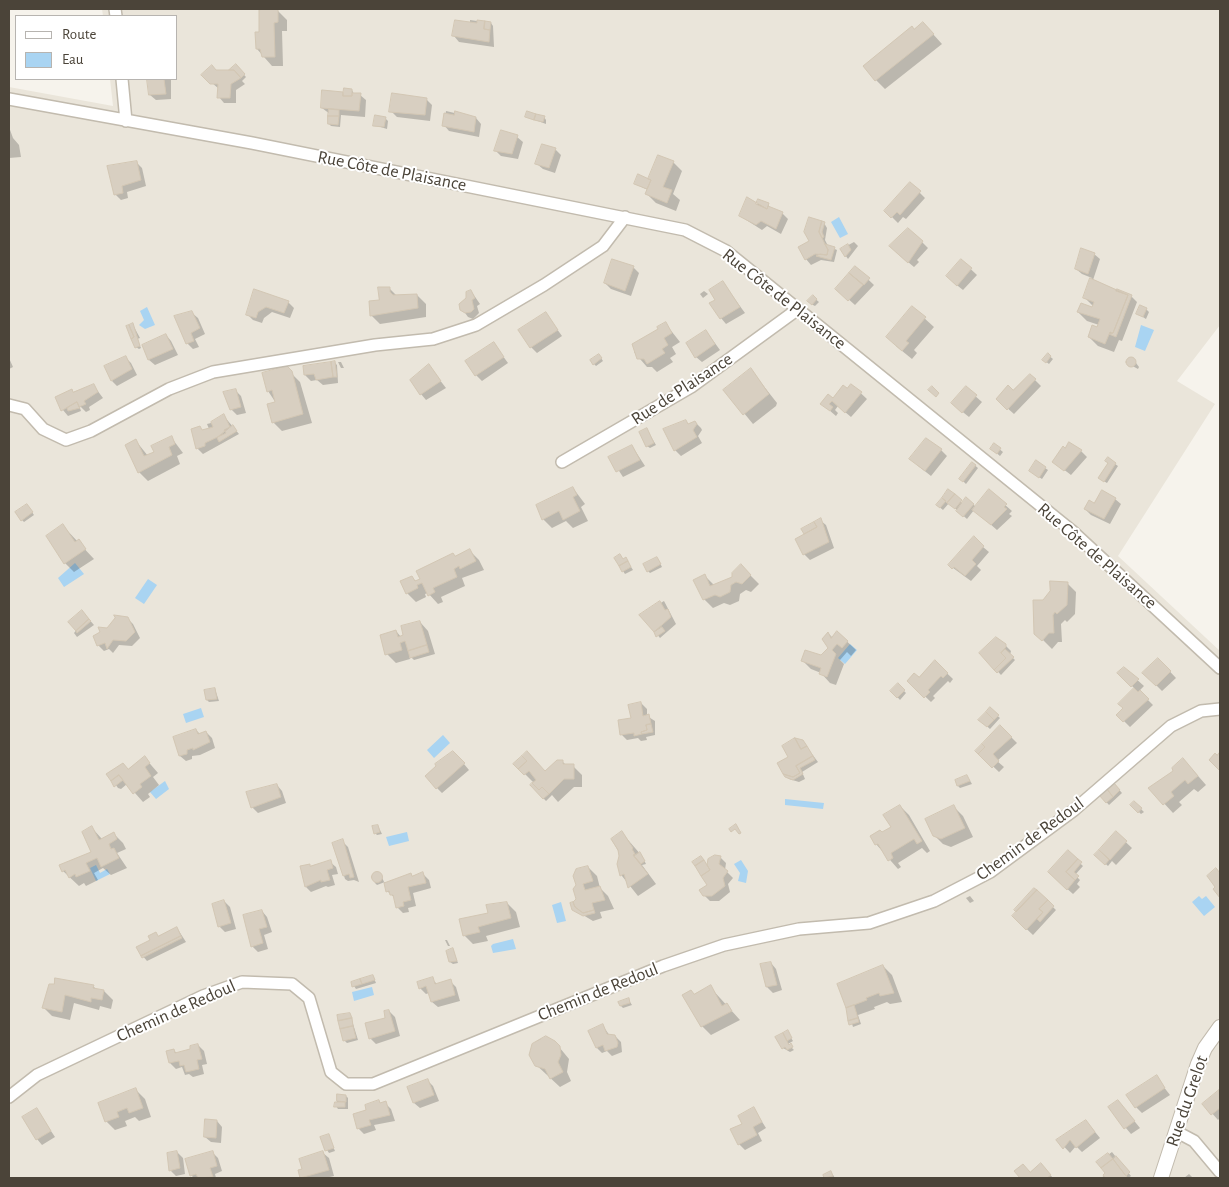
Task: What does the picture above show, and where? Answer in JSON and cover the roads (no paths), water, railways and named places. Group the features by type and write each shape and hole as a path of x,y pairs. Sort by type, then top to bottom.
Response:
{"street":[{"path":"122,80 126,121"},
{"name":"Rue Côte de Plaisance","path":"9,99 252,143 685,230 726,251 1072,531 1220,668"},
{"path":"9,405 25,409 43,429 66,440 91,431 169,389 213,372 375,345 433,339 476,325 544,285 603,246 625,217"},
{"name":"Rue de Plaisance","path":"562,462 692,387 798,309"},
{"name":"Chemin de Redoul","path":"9,1097 37,1075 203,996 242,982 292,984 309,998 331,1072 346,1084 373,1084 663,966 724,945 799,929 869,923 934,901 990,872 1051,827 1171,726 1201,711 1220,709"},
{"name":"Rue du Grelot","path":"1161,1178 1198,1064 1205,1048 1220,1027"},
{"path":"1177,1132 1194,1141 1220,1172"}],"water":[{"path":"839,217 848,234 840,238 831,222"},
{"path":"147,307 155,325 145,329 139,325 144,320 140,311"},
{"path":"1141,325 1154,330 1145,351 1135,347"},
{"path":"75,563 84,574 64,587 58,578"},
{"path":"148,579 157,585 144,604 135,598"},
{"path":"850,644 857,650 845,664 838,658"},
{"path":"201,708 204,717 186,723 183,714"},
{"path":"443,735 450,743 434,758 427,750"},
{"path":"165,781 169,789 156,799 150,792"},
{"path":"785,799 824,803 823,809 785,805"},
{"path":"407,832 409,841 389,846 386,837"},
{"path":"741,860 748,871 746,883 738,881 740,873 734,864"},
{"path":"96,865 100,873 107,869 110,874 96,881 90,868"},
{"path":"1199,896 1202,899 1206,896 1215,907 1204,916 1192,902"},
{"path":"561,902 566,921 557,923 552,905"},
{"path":"513,939 516,949 493,953 491,946 493,944"},
{"path":"372,987 374,995 354,1001 352,992"}]}
